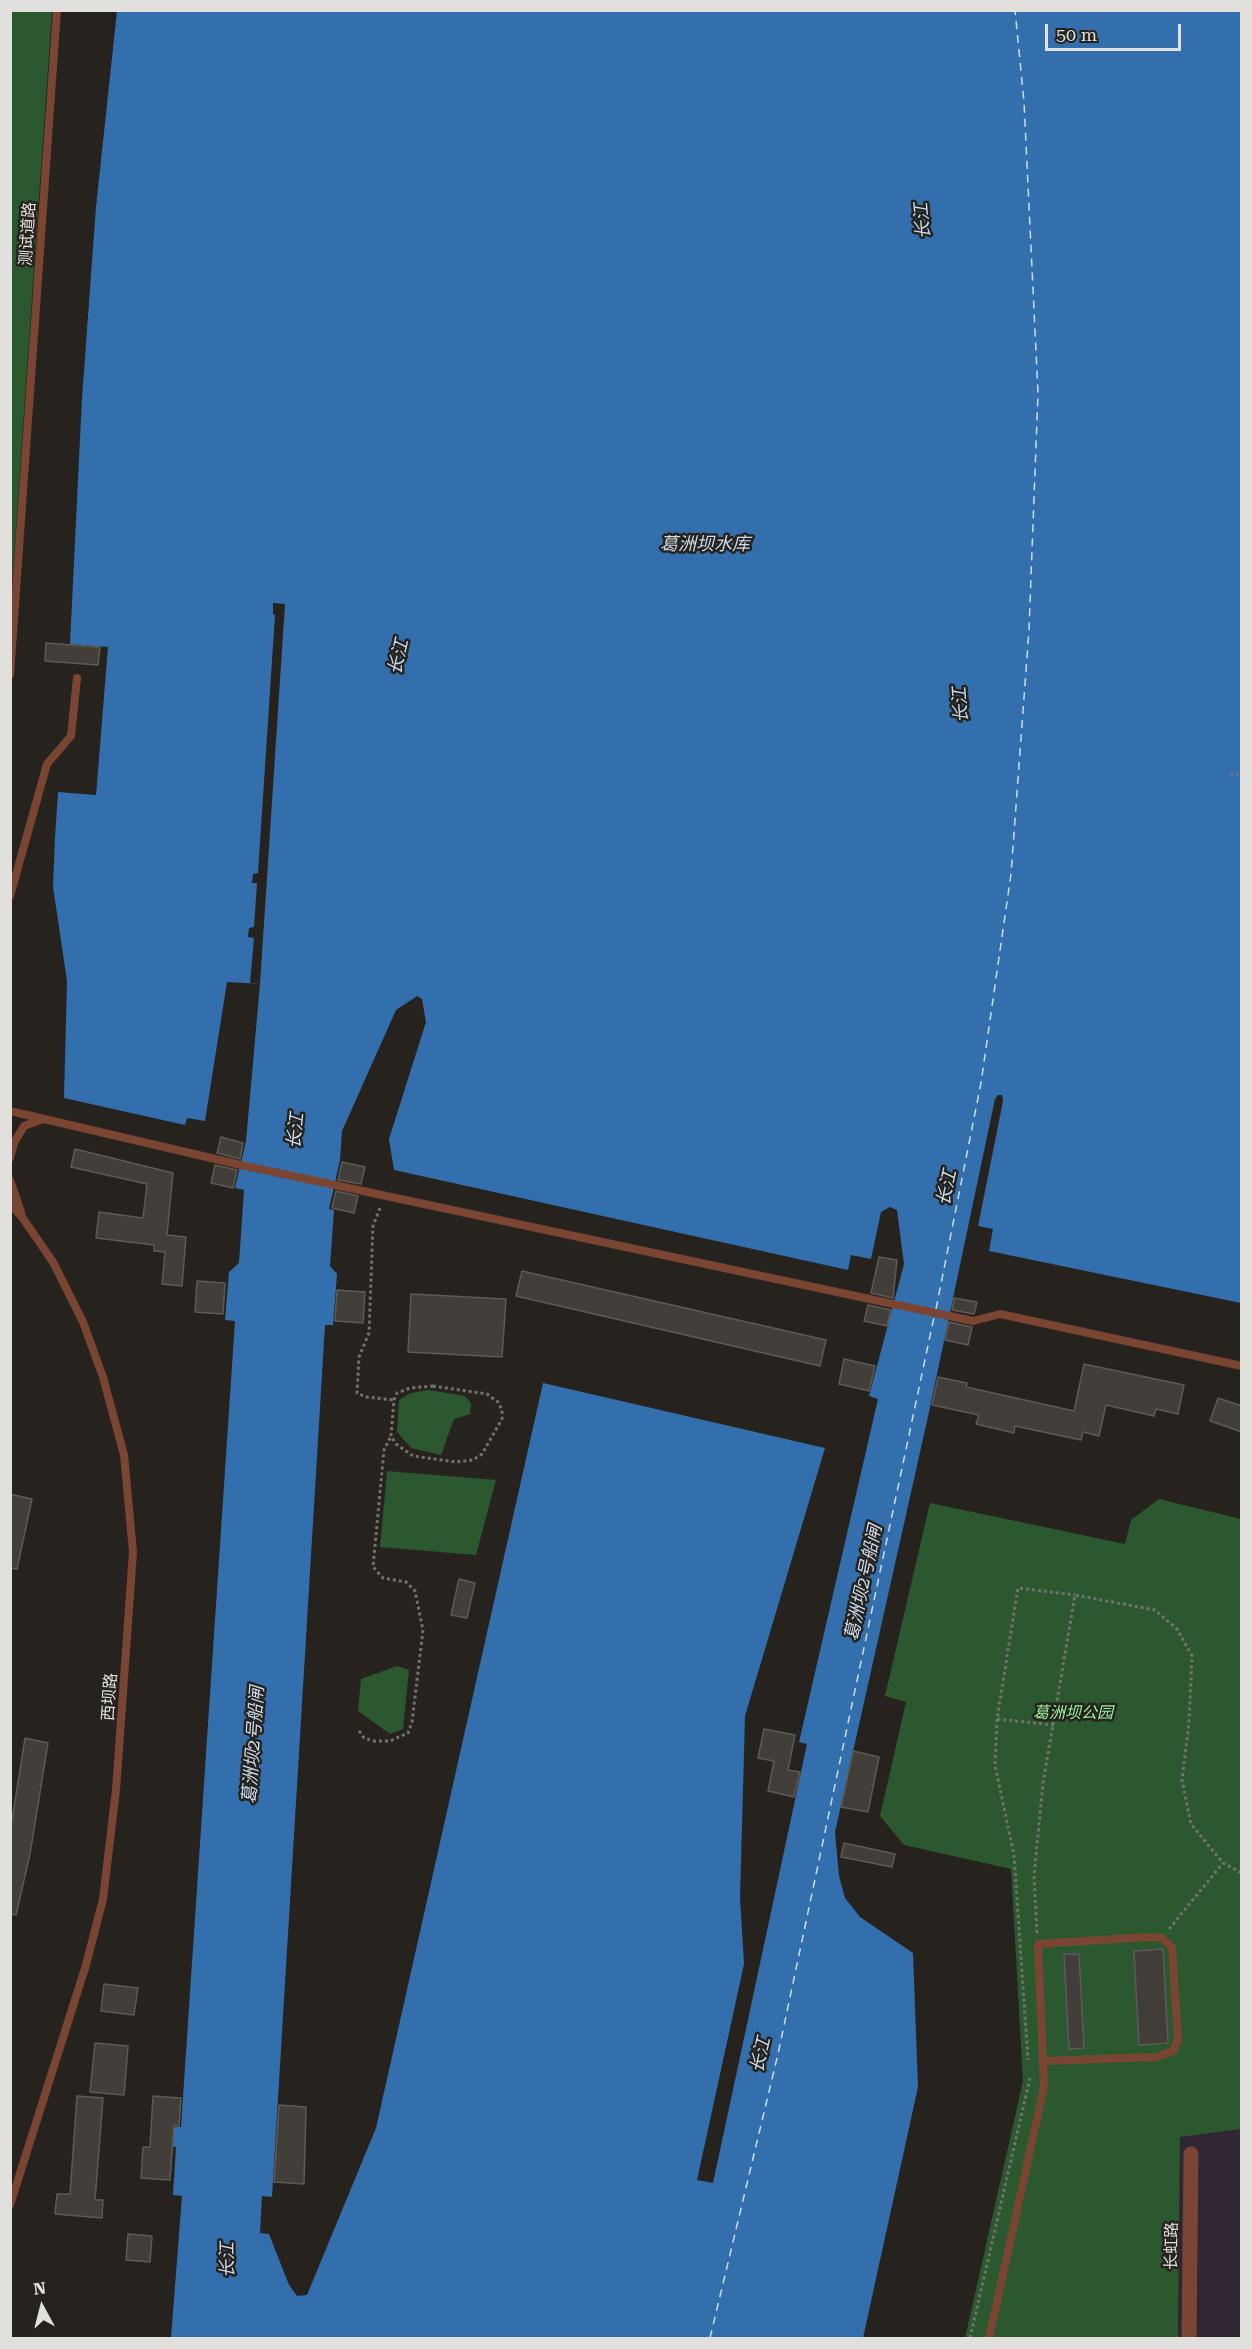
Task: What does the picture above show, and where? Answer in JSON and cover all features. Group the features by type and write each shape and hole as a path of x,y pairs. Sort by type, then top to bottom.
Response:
{"street":[{"name":"长虹路","path":"1189,2338 1191,2154"}],"lane":[{"name":"测试道路","path":"10,675 57,10"},
{"path":"10,896 47,764 71,736 77,678"},
{"path":"10,1110 241,1165 949,1316 978,1322 1000,1314 1242,1366"},
{"path":"10,1158 14,1143 24,1125 45,1119"},
{"path":"10,1180 22,1217"},
{"name":"西坝路","path":"10,1204 22,1217 53,1262 83,1322 104,1377 124,1455 133,1552 116,1790 103,1899 86,1965 10,2205"},
{"path":"989,2338 1044,2087 1038,1944 1162,1938 1172,1947 1178,2040 1173,2050 1157,2057 1044,2061"}],"path":[{"path":"1230,775 1242,774"},
{"path":"384,1196 373,1226 369,1333 359,1357 357,1393 366,1397 394,1400"},
{"path":"359,1731 364,1738 374,1742 390,1741 408,1733 412,1722 423,1630 420,1602 415,1591 406,1582 383,1578 373,1567 384,1450 391,1436 394,1400 397,1393 410,1388 433,1386 487,1394 498,1402 502,1410 502,1419 482,1454 466,1461 413,1456 396,1444 391,1436"},
{"path":"970,2338 1030,2079 1014,1855 995,1765 997,1719 1018,1588 1075,1595 1155,1610 1178,1629 1192,1656 1189,1722 1182,1780 1191,1824 1223,1863 1242,1873"},
{"path":"1038,1944 1034,1876 1043,1783 1075,1595"},
{"path":"997,1719 1054,1725"},
{"path":"1162,1938 1223,1863"}],"shaded area":[{"path":"1241,2129 1241,2338 1178,2338 1180,2137"}],"green space":[{"path":"10,11 52,11 11,598"},
{"path":"429,1390 465,1396 471,1403 470,1414 454,1419 441,1455 411,1448 397,1432 399,1400 411,1393"},
{"path":"387,1471 496,1480 476,1555 380,1547"},
{"name":"葛洲坝公园","path":"1159,1499 1241,1519 1241,2129 1180,2137 1178,2338 965,2338 1023,2081 1011,1869 904,1845 880,1816 906,1702 885,1696 930,1503 1125,1544 1131,1520"},
{"path":"397,1666 409,1670 403,1729 390,1734 358,1711 361,1679"}],"water":[{"name":"葛洲坝水库","path":"117,11 1241,11 1241,1303 989,1251 993,1229 978,1226 1003,1101 1002,1095 998,1095 995,1099 929,1412 835,1832 839,1876 845,1898 860,1917 913,1953 918,2087 863,2338 171,2338 182,2196 173,2195 176,2147 169,2146 171,2127 181,2127 235,1321 225,1320 229,1272 239,1263 244,1190 235,1188 246,1141 260,984 227,982 205,1121 187,1118 185,1125 64,1098 67,981 53,887 58,792 96,795 108,647 70,644 82,398 96,207","holes":["417,996 422,999 426,1022 389,1139 394,1170 848,1270 851,1255 871,1259 881,1212 890,1207 897,1210 904,1264 869,1396 878,1399 799,1742 807,1744 713,2183 697,2180 744,1964 740,1898 745,1716 825,1448 543,1383 376,2128 307,2295 297,2296 289,2285 269,2234 260,2233 262,2196 272,2197 325,1325 333,1325 337,1274 330,1266 334,1210 329,1209 340,1160 342,1131 396,1010"]}],"pier":[{"path":"273,603 285,604 260,984 250,983 254,938 248,937 249,928 254,927 257,883 252,883 253,874 258,873 275,615 273,614"}],"building":[{"path":"46,643 100,647 98,665 45,661"},
{"path":"221,1137 243,1143 240,1159 217,1153"},
{"path":"75,1149 173,1173 167,1235 186,1237 182,1286 162,1284 165,1252 154,1251 154,1245 96,1238 99,1212 143,1218 147,1184 71,1167"},
{"path":"342,1162 365,1167 361,1184 338,1180"},
{"path":"215,1165 237,1170 233,1188 211,1183"},
{"path":"336,1191 358,1196 354,1213 332,1208"},
{"path":"879,1257 897,1260 893,1298 871,1293"},
{"path":"522,1271 826,1340 820,1366 516,1296"},
{"path":"197,1281 225,1283 223,1314 195,1312"},
{"path":"337,1290 365,1292 363,1323 335,1321"},
{"path":"411,1294 506,1299 502,1357 408,1352"},
{"path":"954,1298 977,1302 974,1314 952,1310"},
{"path":"868,1305 891,1310 887,1326 864,1321"},
{"path":"949,1322 972,1327 968,1345 945,1340"},
{"path":"844,1359 875,1366 869,1391 839,1384"},
{"path":"1084,1364 1184,1385 1178,1414 1156,1409 1154,1416 1106,1405 1099,1436 1083,1432 1081,1440 1015,1426 1014,1433 976,1424 979,1415 932,1405 938,1377 967,1383 966,1387 1074,1411"},
{"path":"1218,1398 1242,1406 1242,1432 1210,1421"},
{"path":"10,1494 32,1499 17,1569 10,1568"},
{"path":"459,1579 475,1583 467,1618 451,1615"},
{"path":"764,1729 795,1735 788,1770 800,1772 794,1797 768,1791 774,1761 758,1758"},
{"path":"25,1738 48,1743 30,1854 16,1915 10,1914 10,1833"},
{"path":"853,1751 879,1757 868,1812 841,1807"},
{"path":"844,1843 895,1854 892,1867 841,1857"},
{"path":"1163,1949 1168,2043 1139,2045 1134,1951"},
{"path":"1064,1954 1079,1954 1084,2048 1069,2049"},
{"path":"104,1984 138,1988 134,2015 101,2011"},
{"path":"95,2043 128,2046 124,2095 90,2092"},
{"path":"77,2096 103,2098 95,2200 103,2200 102,2218 55,2214 57,2194 70,2194"},
{"path":"153,2096 181,2098 179,2126 174,2125 170,2180 141,2178 143,2147 150,2147"},
{"path":"279,2105 306,2107 304,2184 274,2182"},
{"path":"128,2234 152,2236 150,2262 126,2260"}],"ferry route":[{"path":"936,1309 981,1083 1011,874 1029,630 1038,393 1024,102 1015,10"},
{"path":"710,2338 778,2054 934,1317"}],"water label":[{"name":"长江","path":"923,221"},
{"name":"长江","path":"399,657"},
{"name":"长江","path":"961,705"},
{"name":"长江","path":"296,1131"},
{"name":"长江","path":"947,1188"},
{"name":"葛洲坝2号船闸","path":"864,1583"},
{"name":"葛洲坝2号船闸","path":"254,1745"},
{"name":"长江","path":"761,2055"},
{"name":"长江","path":"228,2260"}]}
